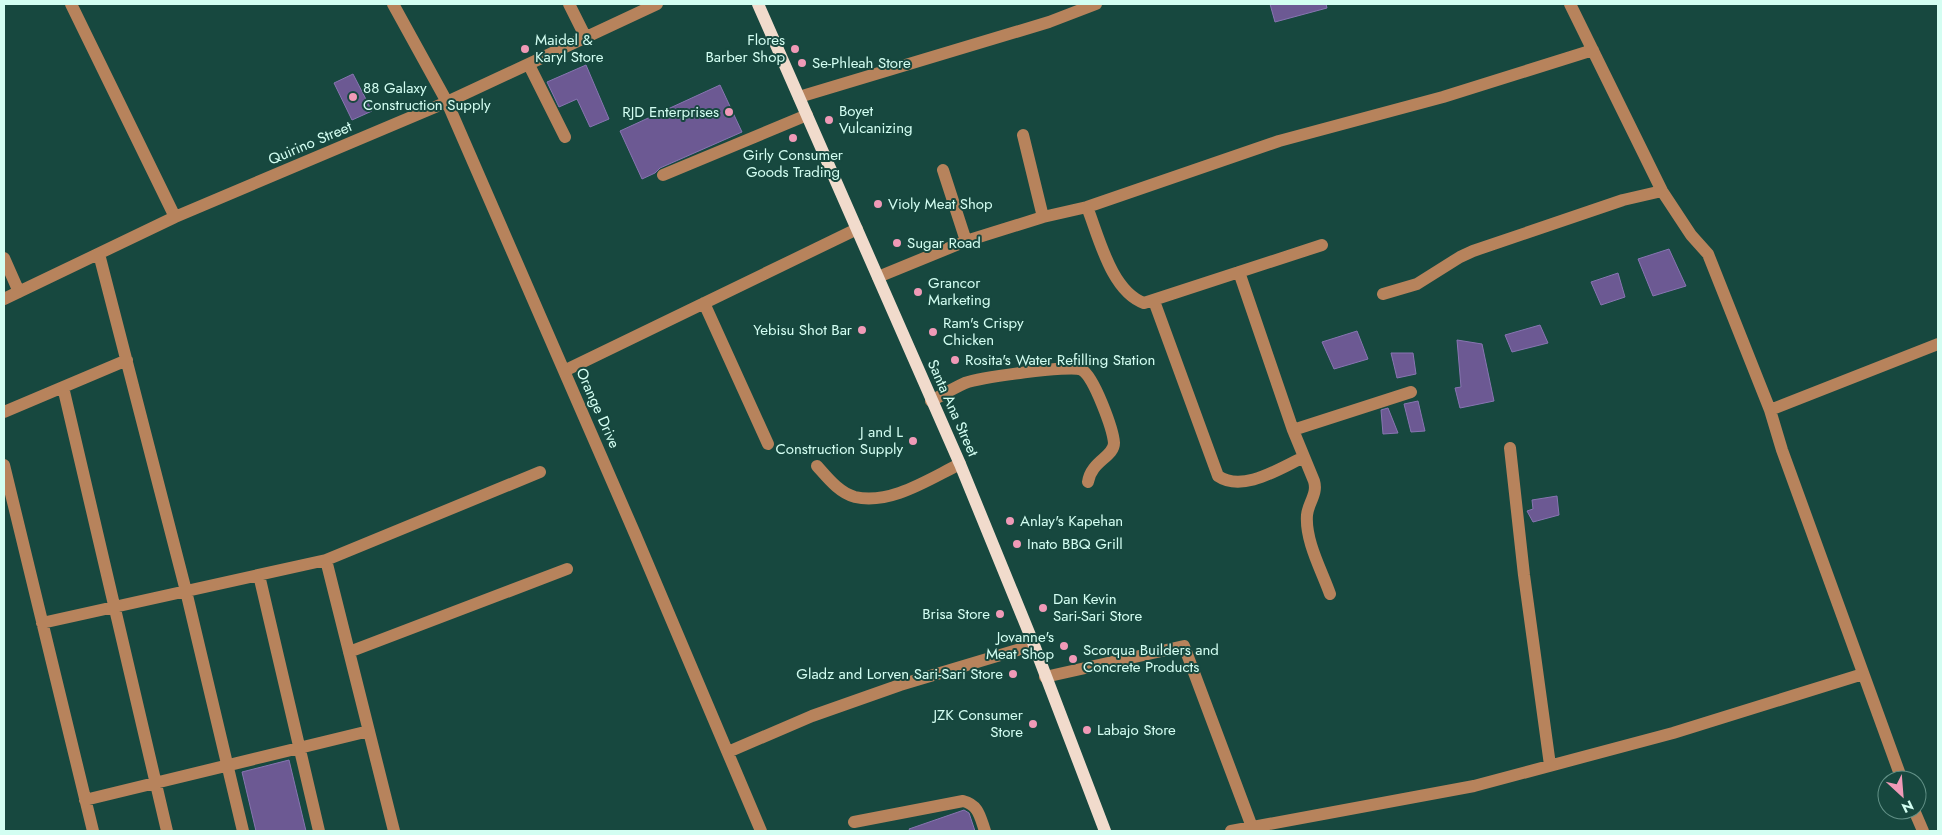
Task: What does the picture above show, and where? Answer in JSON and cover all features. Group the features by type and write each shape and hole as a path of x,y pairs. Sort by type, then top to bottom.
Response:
{"main road":[{"name":"Santa Ana Street","path":"758,4 960,464 1034,645 1105,831"}],"street":[{"path":"71,4 175,218"},
{"name":"Orange Drive","path":"393,4 447,102 761,831"},
{"path":"570,4 586,38"},
{"name":"Quirino Street","path":"4,299 175,218 447,102 657,4"},
{"path":"799,97 1049,22 1096,4"},
{"path":"1570,4 1662,191 1691,235 1708,254 1770,410 1782,450 1898,770"},
{"path":"878,277 966,241 1043,217 1087,208 1279,142 1443,97 1593,50"},
{"path":"529,65 566,137"},
{"path":"663,175 807,115"},
{"path":"1023,135 1043,217"},
{"path":"943,170 966,241"},
{"path":"1383,294 1417,284 1460,256 1473,251 1623,200 1662,191"},
{"path":"1087,208 1119,284 1134,299 1144,303 1322,245"},
{"path":"564,372 857,229"},
{"path":"99,254 186,591 243,831"},
{"path":"4,258 19,292"},
{"path":"1240,272 1293,430 1316,488 1307,515 1309,530 1330,594"},
{"path":"1154,301 1218,476 1227,482 1237,483 1253,479 1304,457"},
{"path":"704,303 768,444"},
{"path":"1770,410 1938,344"},
{"path":"4,412 127,360"},
{"path":"931,401 967,382 1038,370 1071,367 1082,370 1091,378 1110,427 1114,444 1111,453 1090,472 1088,482"},
{"path":"63,387 167,831"},
{"path":"1293,430 1410,392"},
{"path":"1510,448 1524,576 1550,766"},
{"path":"817,466 838,488 854,497 873,498 897,493 915,486 960,464"},
{"path":"4,465 93,831"},
{"path":"42,622 326,560 540,472"},
{"path":"326,560 394,831"},
{"path":"350,652 567,568"},
{"path":"259,575 319,831"},
{"path":"728,752 821,713 900,685 1034,645"},
{"path":"1045,677 1184,646 1252,828"},
{"path":"1231,831 1474,786 1673,733 1862,674"},
{"path":"85,800 369,731"},
{"path":"854,822 963,801 973,804 978,811 985,831"}],"building":[{"path":"1270,4 1326,4 1327,8 1275,22"},
{"path":"586,65 609,119 590,127 577,99 559,107 547,82"},
{"name":"88 Galaxy Construction Supply","path":"353,74 372,111 352,120 334,83"},
{"path":"720,85 742,132 660,168 655,173 642,179 620,131"},
{"path":"1669,249 1686,286 1653,296 1638,259"},
{"path":"1618,273 1625,297 1601,305 1591,282"},
{"path":"1540,325 1548,343 1512,352 1505,335"},
{"path":"1357,331 1368,359 1334,369 1322,342"},
{"path":"1457,340 1482,344 1494,401 1460,408 1455,388 1461,387"},
{"path":"1391,353 1413,353 1416,374 1397,378"},
{"path":"1418,401 1425,431 1411,432 1404,404"},
{"path":"1388,408 1398,433 1383,434 1381,410"},
{"path":"1557,496 1559,515 1533,522 1527,511 1533,509 1532,500"},
{"path":"289,760 306,831 256,831 242,772"},
{"path":"964,810 969,813 975,831 910,831 909,829"}],"place":[{"name":"Maidel & Karyl Store","path":"525,49"},
{"name":"Flores Barber Shop","path":"795,49"},
{"name":"Se-Phleah Store","path":"802,63"},
{"name":"88 Galaxy Construction Supply","path":"353,97"},
{"name":"RJD Enterprises","path":"729,112"},
{"name":"Boyet Vulcanizing","path":"829,120"},
{"name":"Girly Consumer Goods Trading","path":"793,138"},
{"name":"Violy Meat Shop","path":"878,204"},
{"name":"Sugar Road","path":"897,243"},
{"name":"Grancor Marketing","path":"918,292"},
{"name":"Yebisu Shot Bar","path":"862,330"},
{"name":"Ram's Crispy Chicken","path":"933,332"},
{"name":"Rosita's Water Refilling Station","path":"955,360"},
{"name":"J and L Construction Supply","path":"913,441"},
{"name":"Anlay's Kapehan","path":"1010,521"},
{"name":"Inato BBQ Grill","path":"1017,544"},
{"name":"Dan Kevin Sari-Sari Store","path":"1043,608"},
{"name":"Brisa Store","path":"1000,614"},
{"name":"Jovanne's Meat Shop","path":"1064,646"},
{"name":"Scorqua Builders and Concrete Products","path":"1073,659"},
{"name":"Gladz and Lorven Sari-Sari Store","path":"1013,674"},
{"name":"JZK Consumer Store","path":"1033,724"},
{"name":"Labajo Store","path":"1087,730"}]}
